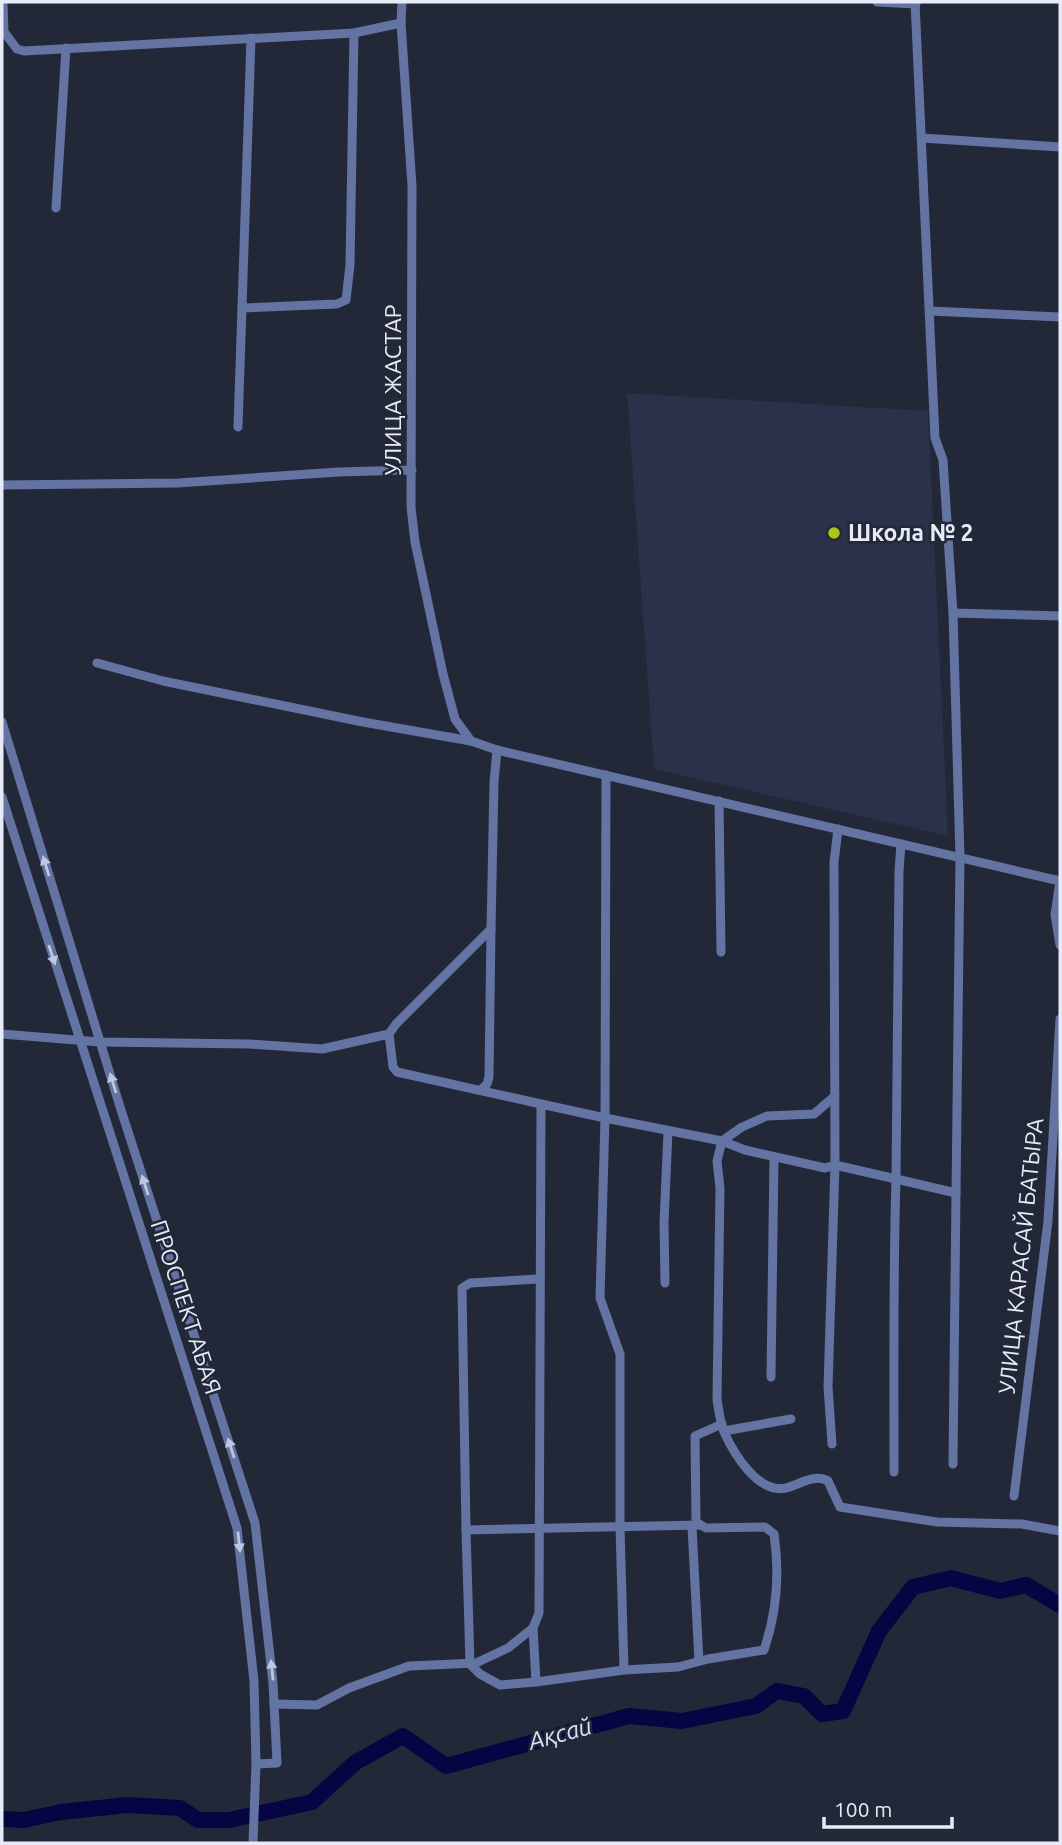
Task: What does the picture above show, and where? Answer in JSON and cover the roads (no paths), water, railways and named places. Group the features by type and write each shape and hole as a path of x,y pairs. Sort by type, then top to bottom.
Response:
{"street":[{"path":"3,2 4,32 17,49 354,33 401,23"},
{"name":"УЛИЦА ЖАСТАР","path":"402,2 401,23 412,186 411,507 415,542 443,674 455,719 471,741"},
{"path":"877,2 916,3 935,440 943,460 953,612 960,857 953,1464"},
{"path":"242,308 337,304 346,300 350,265 354,33"},
{"path":"238,427 251,38"},
{"path":"56,208 66,48"},
{"path":"922,138 1060,147"},
{"path":"930,311 1060,317"},
{"path":"2,485 178,483 338,472 412,470"},
{"path":"953,612 1060,616"},
{"path":"97,663 163,681 471,741 497,750 1060,881 1055,915 1060,945"},
{"name":"ПРОСПЕКТ АБАЯ","path":"2,722 100,1042 256,1523 274,1704 277,1763 256,1764"},
{"path":"481,1090 489,1077 494,782 497,750"},
{"path":"606,775 606,1118 600,1298 620,1354 620,1527 624,1670"},
{"name":"ПРОСПЕКТ АБАЯ","path":"2,797 237,1528 254,1681 256,1764 253,1843"},
{"path":"719,801 721,952"},
{"path":"832,1444 828,1387 832,1330 835,1165 834,862 838,829"},
{"path":"894,1472 892,1357 901,844"},
{"path":"491,929 389,1034 393,1067 397,1072 722,1142 745,1150 825,1168 835,1165 956,1193"},
{"name":"УЛИЦА КАРАСАЙ БАТЫРА","path":"1014,1496 1048,1221 1060,1019"},
{"path":"2,1034 100,1042 213,1043 322,1049 389,1034"},
{"path":"835,1096 814,1114 766,1116 742,1127 722,1142 717,1161 720,1213 717,1399 723,1428 749,1472 770,1489 783,1489 818,1477 828,1481 840,1507 936,1522 1022,1524 1060,1531"},
{"path":"274,1704 317,1706 349,1688 409,1666 471,1664 508,1648 533,1628 540,1613 541,1104"},
{"path":"665,1283 664,1223 668,1131"},
{"path":"771,1377 775,1157"},
{"path":"466,1530 765,1527 774,1534 777,1586 774,1621 764,1650 678,1667 624,1670 500,1685 480,1674 471,1664 466,1530 462,1288 470,1283 539,1279"},
{"path":"699,1661 695,1436 723,1428 791,1419"},
{"path":"533,1628 536,1682"}],"waterway":[{"name":"Ақсай","path":"2,1819 24,1820 61,1812 128,1805 180,1808 198,1820 229,1820 312,1802 356,1762 403,1736 446,1766 629,1716 682,1721 756,1706 777,1691 804,1696 822,1714 843,1711 879,1631 913,1587 951,1578 1000,1591 1026,1585 1060,1605"}],"place":[{"name":"Школа № 2","path":"834,533"}]}
